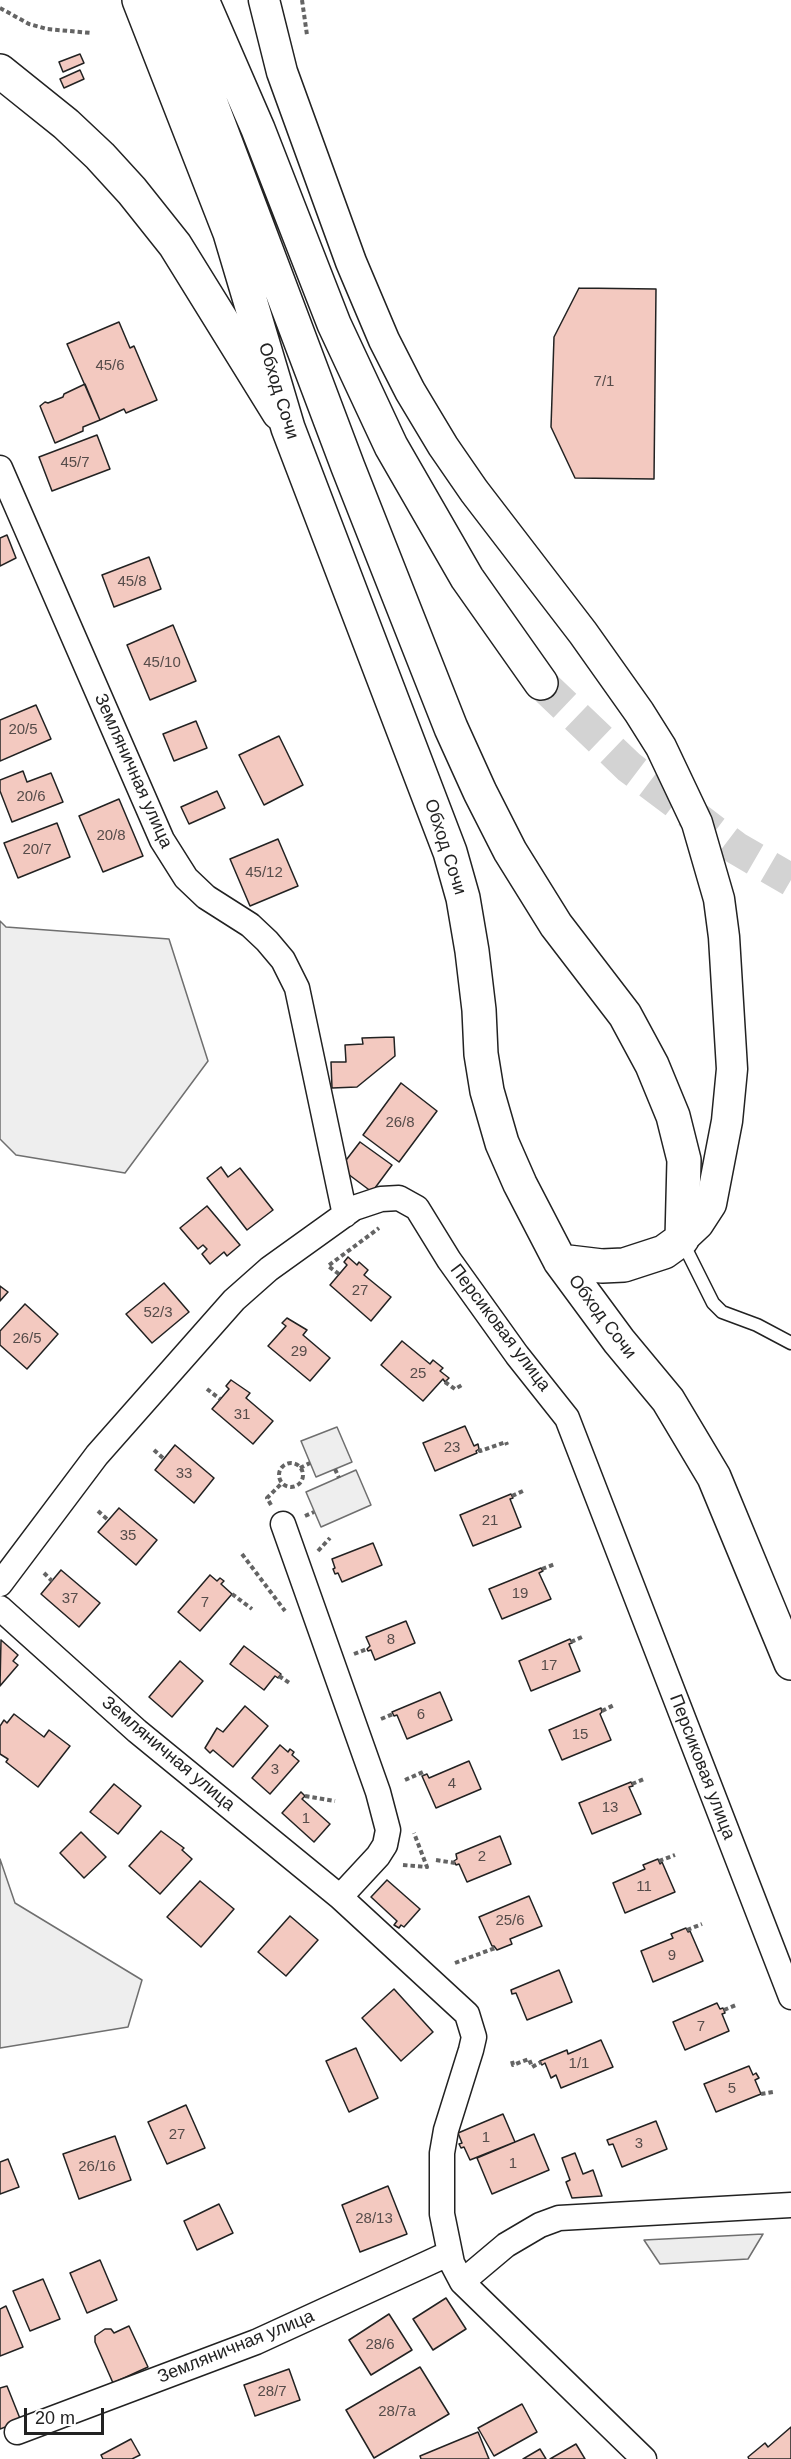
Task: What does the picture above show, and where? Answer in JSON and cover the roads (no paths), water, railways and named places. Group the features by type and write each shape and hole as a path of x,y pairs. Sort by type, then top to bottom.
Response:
{"main road":[{"name":"Обход Сочи","path":"139,0 230,233 288,428 450,852 463,898 472,951 479,1010 481,1054 487,1090 502,1143 520,1184 560,1261 619,1341 668,1400 714,1477 791,1663"},
{"path":"172,0 348,466 451,728 510,851 556,925 625,1015 652,1065 673,1116 684,1160 682,1239 664,1252 624,1264 602,1266 560,1261"},
{"path":"202,0 258,129 334,324 391,447 467,578 541,683"},
{"path":"0,71 66,124 132,191 175,245 288,428"}],"street":[{"path":"264,0 282,72 347,252 384,340 410,391 442,447 583,633 639,712 661,747 697,823 711,866 723,927 730,1000 732,1069 727,1121 711,1204 698,1224 682,1239"},
{"name":"Земляничная улица","path":"0,468 162,840 186,878 206,897 250,925 267,940 283,960 297,988 345,1215"},
{"name":"Персиковая улица","path":"0,1584 97,1455 234,1300 269,1269 354,1208 381,1199 399,1198 417,1208 449,1260 517,1355 567,1418 791,1997"},
{"path":"283,1524 378,1791 388,1830 385,1845 378,1856 340,1897"},
{"name":"Земляничная улица","path":"0,1608 137,1731 340,1897 467,2014 474,2037 446,2130 442,2153 442,2214 450,2253 462,2282 644,2459"},
{"path":"462,2282 521,2235 559,2218 791,2205"},
{"name":"Земляничная улица","path":"17,2432 256,2342 450,2253"}],"lane":[{"path":"682,1239 708,1293 722,1312 757,1325 791,1342"}],"tunnel":[{"path":"541,683 629,767 736,848 791,880"}]}
